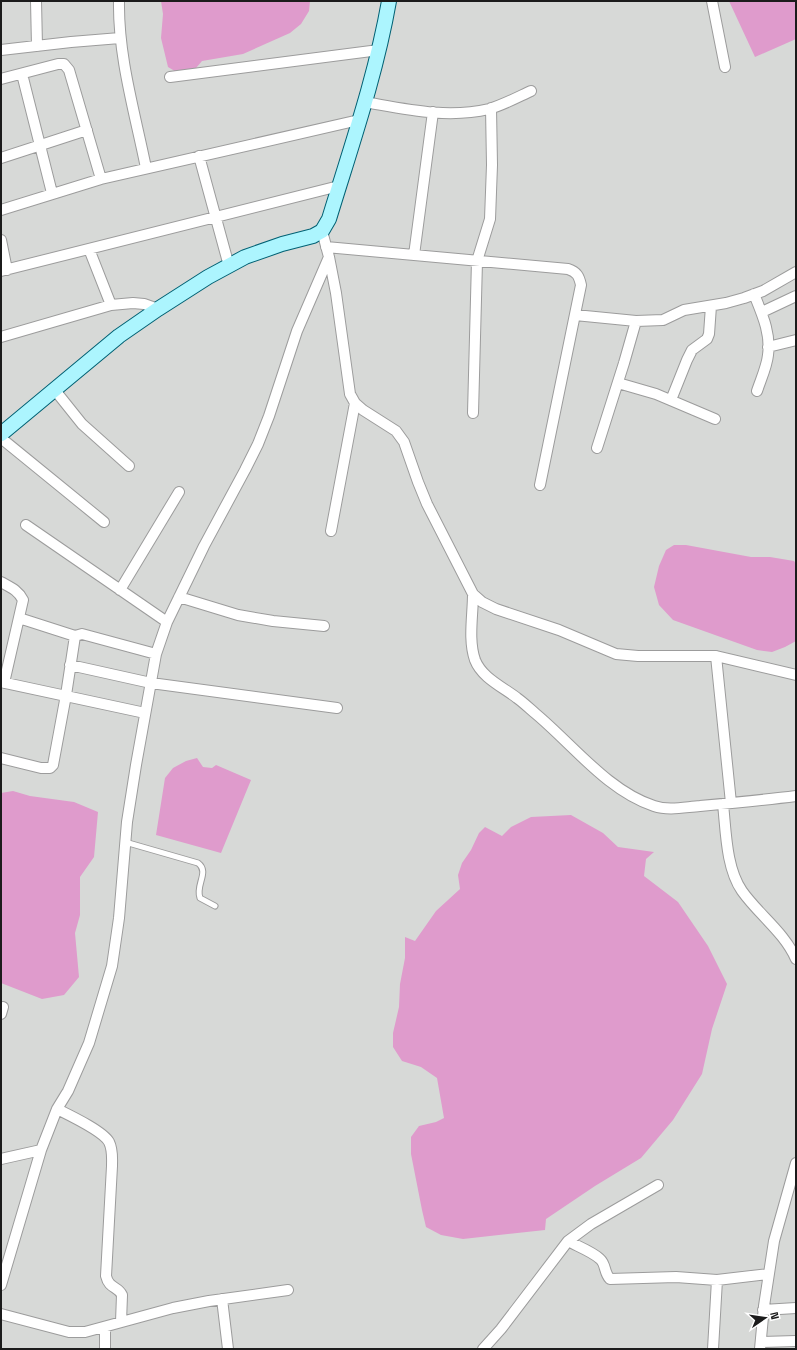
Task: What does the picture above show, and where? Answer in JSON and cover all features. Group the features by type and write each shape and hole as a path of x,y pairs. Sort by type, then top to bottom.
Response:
{"street":[{"path":"36,1 37,46"},
{"path":"119,1 121,49 146,168"},
{"path":"1,434 119,336 208,277 251,255 322,232 329,219 359,120 379,50 389,1"},
{"path":"712,1 725,67"},
{"path":"1,50 120,38"},
{"path":"170,77 379,50"},
{"path":"1,79 58,64 64,64 67,67 101,179"},
{"path":"22,74 52,193"},
{"path":"364,102 414,111 466,113 490,108 531,91"},
{"path":"473,413 477,261 490,219 492,165 490,108"},
{"path":"414,255 433,112"},
{"path":"1,210 101,179 359,120"},
{"path":"1,158 87,130"},
{"path":"199,156 229,266"},
{"path":"1,240 4,271 339,186"},
{"path":"322,232 336,293 350,394 355,403 363,410 396,431 404,442 427,504 473,594 482,602 496,609 559,630 616,654 638,656 716,656 796,675"},
{"path":"326,247 568,269 575,272 579,277 581,285 540,485"},
{"path":"89,249 111,305"},
{"path":"1,1285 3,1270 40,1150 57,1109 68,1091 89,1043 112,966 125,842 136,765 156,654 166,622 258,444 297,331 328,257"},
{"path":"575,314 636,320 663,320 684,310 732,301 763,291 796,272"},
{"path":"754,294 762,312 768,333 768,356 757,390"},
{"path":"762,312 796,296"},
{"path":"1,337 111,305 133,303 144,304 158,309"},
{"path":"671,400 692,350 706,339 709,334 711,306"},
{"path":"597,448 636,320"},
{"path":"768,347 796,340"},
{"path":"618,382 656,394 715,419"},
{"path":"54,390 82,424 129,466"},
{"path":"332,531 355,403"},
{"path":"1,438 104,522"},
{"path":"120,590 179,492"},
{"path":"26,525 166,622"},
{"path":"1,582 14,589 20,594 23,600 3,682 145,713"},
{"path":"473,594 471,643 475,660 480,669 491,680 517,698 543,720 589,765 630,795 655,806 666,808 727,804 796,796"},
{"path":"179,597 238,615 273,621 324,626"},
{"path":"19,618 74,636 82,634 156,654"},
{"path":"1,758 41,768 50,768 53,765 66,695 74,636"},
{"path":"716,656 730,862 742,891 778,930 796,959"},
{"path":"70,665 151,683 337,708"},
{"path":"57,1109 102,1133 108,1140 112,1150 106,1276 110,1285 120,1291 122,1295 121,1322"},
{"path":"1,1159 40,1150"},
{"path":"796,1163 774,1241 763,1310 760,1346 796,1341"},
{"path":"483,1349 501,1329 568,1241 590,1224 658,1184"},
{"path":"568,1241 600,1259 604,1265 607,1276 610,1279 676,1277 717,1280 768,1274"},
{"path":"713,1349 717,1280"},
{"path":"1,1314 69,1332 85,1332 173,1308 222,1299 288,1290"},
{"path":"222,1299 228,1349"},
{"path":"763,1310 796,1308"},
{"path":"105,1327 105,1349"}],"lane":[{"path":"125,842 198,863 202,866 203,870 198,889 200,898 215,906"}],"shaded area":[{"path":"1,1 796,1 796,1349 1,1349"},
{"path":"161,1 310,1 309,11 301,24 290,33 243,54 202,61 196,68 178,73 168,67 161,38 163,14"},
{"path":"729,1 796,1 796,39 755,57"},
{"path":"674,545 686,545 751,557 770,557 794,561 796,564 796,641 772,652 757,650 673,620 659,605 654,587 659,566 666,550"},
{"path":"197,758 203,767 212,768 216,765 251,780 221,853 156,835 165,778 173,768 186,761"},
{"path":"13,791 30,796 74,802 98,812 94,857 80,877 80,915 75,933 79,977 64,995 42,999 1,983 1,793"},
{"path":"571,815 603,833 618,847 654,852 646,859 644,876 678,902 708,946 727,984 712,1029 702,1074 673,1120 641,1158 595,1186 546,1219 545,1230 463,1239 441,1235 426,1227 411,1154 411,1137 419,1126 436,1122 444,1118 437,1078 421,1067 402,1061 393,1047 393,1033 399,1007 400,984 405,958 405,937 415,941 436,911 460,889 458,875 462,863 471,850 479,833 485,827 502,836 511,827 531,817"}]}
